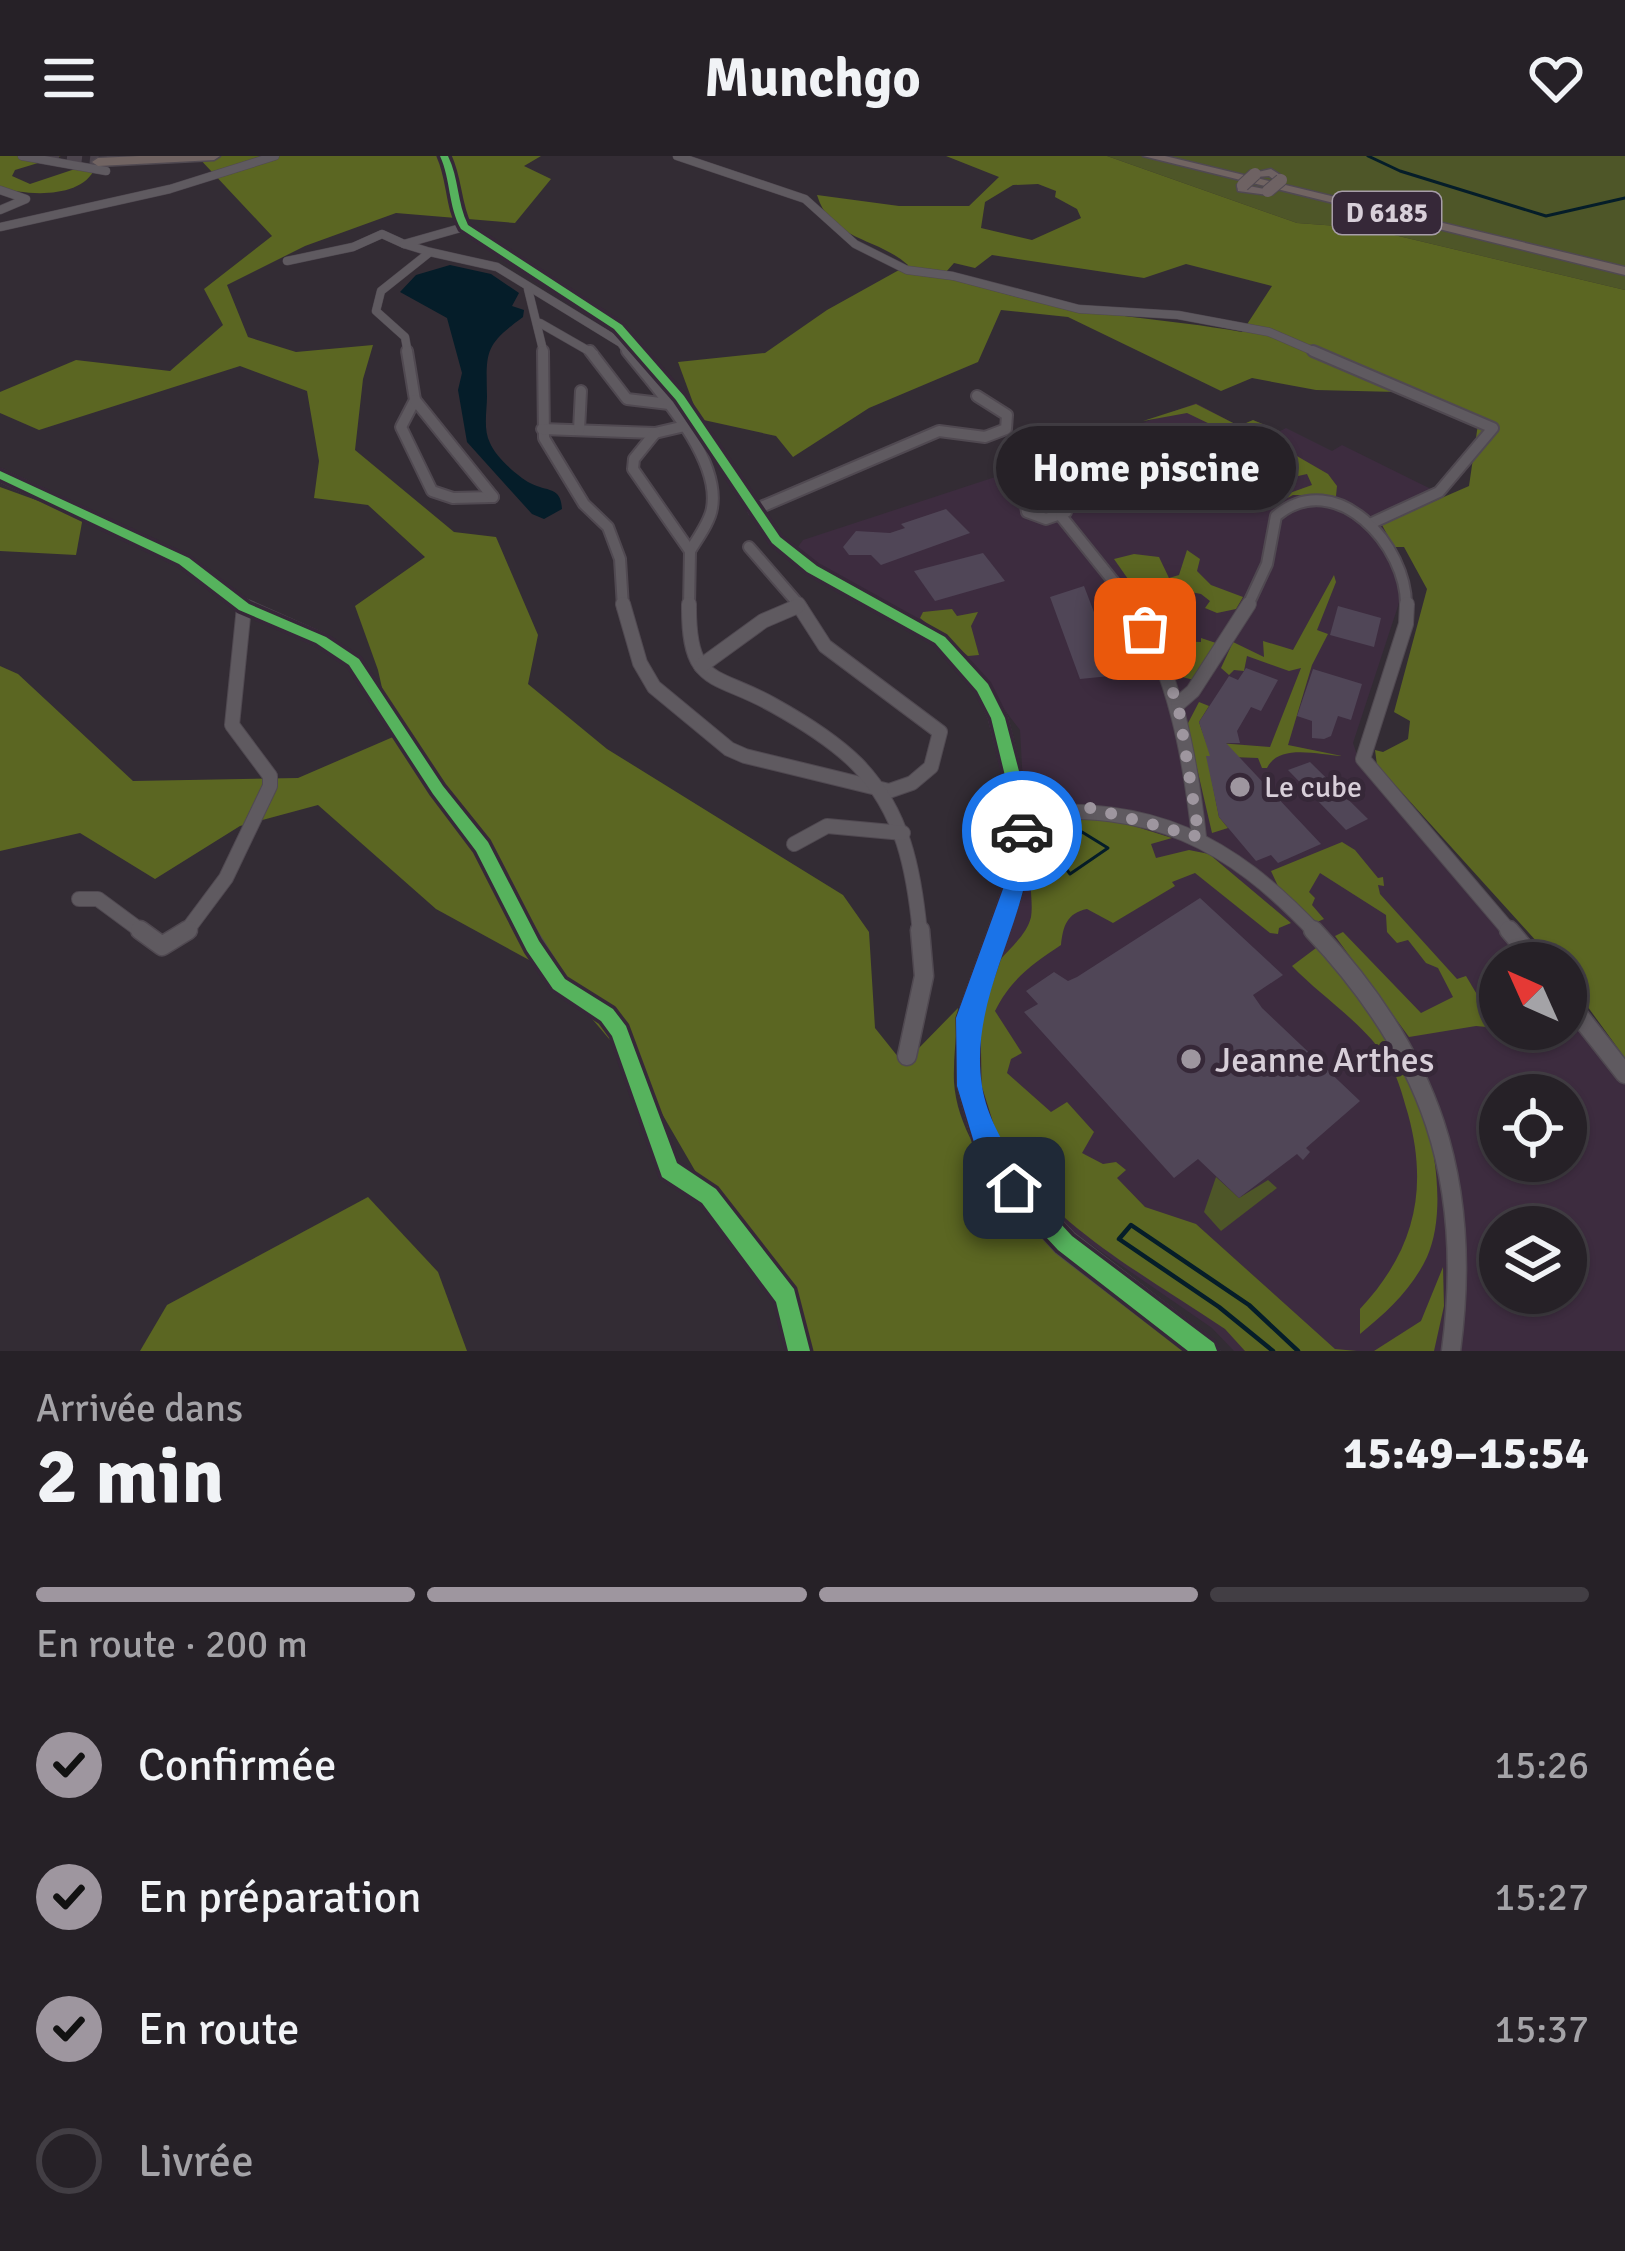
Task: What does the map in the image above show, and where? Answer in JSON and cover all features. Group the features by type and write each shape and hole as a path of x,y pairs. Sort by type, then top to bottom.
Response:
{"highway":[{"path":"123,157 137,156"},
{"path":"102,167 214,156"},
{"path":"1130,156 1242,187"},
{"name":"D 6185","path":"1149,156 1625,270"},
{"name":"D 6185","path":"1164,156 1625,270"},
{"path":"1182,156 1268,172 1555,249"},
{"path":"1266,193 1625,270"}],"main road":[{"path":"1242,187 1268,172"},
{"path":"1242,187 1266,193 1268,172"}],"street":[{"path":"22,156 102,167"},
{"path":"0,226 170,189 275,156"},
{"path":"444,156 454,187 454,211 464,227 632,339 680,398 754,510 794,556 905,617 940,640 963,663 998,718 1022,813 1021,867 968,1018 969,1086 985,1141 1014,1188 1064,1243 1206,1351"},
{"path":"677,156 805,199 855,244 907,270 953,276 1079,309 1178,315 1269,332 1493,428 1439,492 1372,524"},
{"path":"0,190 26,199 0,210"},
{"path":"404,244 464,227"},
{"path":"287,261 353,247 382,234 430,253 487,263 528,289 555,298 621,343 669,404 710,476 712,509 690,551 688,639 700,666 716,682 772,704 856,764 903,833 914,862 924,976 907,1056"},
{"path":"415,400 401,427 432,491 452,498 494,497 415,400 406,337 381,319 376,302 381,291 430,253"},
{"path":"528,289 539,323 547,387 542,429 584,504 608,527 620,559 627,628 654,687 728,749 877,791 903,789 924,773 940,747 940,732 825,646 814,622 749,547"},
{"path":"534,305 555,298"},
{"path":"539,323 562,330 596,356 627,399 669,404"},
{"path":"578,430 581,391"},
{"path":"754,510 939,431 985,437 1006,429 1007,415 977,396"},
{"path":"542,429 655,433 685,426"},
{"path":"655,433 634,459 633,469 690,551"},
{"path":"0,476 184,561 244,607 341,651 367,678 438,790 482,847 533,946 559,984 607,1015 620,1032 668,1170 709,1196 786,1298 799,1351"},
{"path":"1178,704 1192,691 1267,571 1277,539 1276,516 1310,499 1357,510 1399,564 1407,586 1407,609 1363,759 1520,942"},
{"path":"1061,517 1121,585 1162,661 1178,704 1199,837"},
{"path":"700,666 763,621 798,606"},
{"path":"79,899 98,899 162,946 173,944 207,909 270,786 270,776 232,725 244,607"},
{"path":"1022,813 1091,808 1199,837 1274,892 1330,943 1373,996 1401,1042 1431,1115 1456,1196 1462,1251 1450,1351"},
{"path":"794,844 826,826 903,833"},
{"path":"1587,1026 1625,1074"}],"shaded area":[{"path":"1196,403 1239,426 1253,420 1280,431 1286,428 1332,451 1342,445 1431,489 1383,525 1388,536 1379,535 1377,542 1396,573 1401,597 1353,743 1361,766 1378,788 1510,942 1479,942 1479,1050 1587,1050 1587,1032 1625,1076 1625,1351 1234,1351 1212,1328 1057,1221 1005,1155 978,1096 974,1056 983,989 1028,876 1020,730 954,644 815,566 797,548 803,540 1026,467"}],"green space":[{"path":"0,156 61,156 15,170 12,176 30,184 81,167 95,168 88,178 66,190 24,192 0,187"},
{"path":"197,156 541,156 524,166 551,179 515,223 396,213 305,246 227,285 248,337 296,352 373,345 363,379 355,450 454,532 496,537 538,635 528,684 607,749 843,895 869,932 875,1028 899,1058 916,1051 958,1008 954,1082 963,1122 983,1161 1047,1233 1193,1351 807,1351 779,1279 701,1181 639,1074 553,973 436,909 318,805 240,826 155,879 80,833 0,851 0,666 18,674 133,781 298,778 393,737 378,670 355,606 425,557 368,505 314,498 319,461 307,391 240,366 39,430 0,413 0,392 76,360 170,371 223,325 204,289 272,236"},
{"path":"946,156 1107,156 1297,223 1365,228 1625,290 1625,1058 1587,1006 1587,942 1537,942 1377,765 1375,750 1383,752 1408,739 1410,721 1394,712 1427,589 1404,547 1389,547 1379,535 1388,536 1382,525 1391,520 1469,486 1478,424 1397,392 1316,390 1252,378 1221,391 1068,317 1001,310 978,362 869,408 793,457 776,436 699,419 678,362 765,353 827,310 908,265 844,230 824,210 817,195 899,206 969,206 999,177","holes":["1038,184 1056,191 1055,197 1077,209 1081,218 1032,240 981,228 985,202 1013,185","992,255 1144,278 1186,264 1272,286 1242,332 1054,305 946,272 954,263 975,268"]},
{"path":"1107,156 1625,156 1625,290 1365,228 1297,223"},
{"path":"1196,404 1239,426 1253,420 1279,431 1269,440 1328,474 1337,486 1336,496 1293,495 1276,504 1273,499 1312,485 1307,474 1272,482 1297,472 1234,428 1212,425 1187,413 1143,421"},
{"path":"0,487 83,517 76,555 0,551"},
{"path":"1187,550 1200,559 1197,571 1211,585 1243,597 1236,609 1217,613 1205,608 1210,601 1201,594 1168,591 1158,584 1135,589 1114,559 1134,554 1159,557 1169,578 1179,575"},
{"path":"1334,575 1336,582 1317,630 1328,634 1312,665 1288,745 1342,756 1290,753 1262,768 1258,758 1207,756 1219,817 1228,828 1212,833 1187,725 1199,702 1209,706 1199,722 1206,742 1270,747 1301,668 1289,671 1247,656 1244,671 1229,675 1221,668 1233,642 1264,657 1263,641 1293,650"},
{"path":"952,609 957,616 978,612 971,626 979,655 968,656 920,618 923,612"},
{"path":"1168,630 1171,641 1201,642 1201,638 1216,643 1194,680 1170,674 1156,632"},
{"path":"1102,816 1172,838 1151,844 1156,858 1189,850 1209,854 1291,923 1279,928 1278,934 1270,933 1195,873 1172,882 1175,886 1113,923 1087,909 1075,914 1065,926 1061,945 1023,974 995,1011 1022,1053 1011,1059 1007,1073 1051,1112 1067,1102 1094,1132 1082,1153 1103,1164 1116,1162 1126,1170 1117,1178 1145,1207 1196,1224 1335,1349 1357,1351 1245,1351 1225,1329 1081,1231 1040,1194 1007,1152 986,1104 978,1049 986,985 995,966 1028,926 1033,865 1047,819"},
{"path":"1342,842 1355,850 1378,878 1383,877 1380,894 1457,979 1466,976 1479,998 1479,1026 1409,1037 1335,936 1343,932 1421,1013 1453,997 1438,968 1426,963 1408,940 1397,943 1387,932 1386,915 1320,873 1309,892 1315,898 1312,905 1324,919 1315,923 1283,897 1271,871"},
{"path":"1324,942 1409,1071 1427,1123 1437,1180 1434,1234 1427,1257 1398,1299 1360,1334 1360,1309 1393,1265 1412,1219 1417,1169 1408,1114 1389,1062 1363,1031 1292,966"},
{"path":"1216,1177 1239,1198 1268,1180 1277,1188 1221,1231 1204,1212"},
{"path":"368,1197 438,1272 467,1351 140,1351 167,1305"},
{"path":"1443,1267 1444,1306 1434,1351 1374,1351 1421,1321"}],"water":[{"path":"450,265 491,274 519,293 512,306 524,310 523,317 495,342 488,358 487,432 501,460 513,471 559,496 562,509 544,519 532,514 467,442 458,390 462,373 447,318 400,292 416,275"}],"building":[{"path":"946,509 970,533 881,565 871,555 849,555 843,547 856,531 890,533 905,528 901,524"},
{"path":"983,553 1005,581 935,601 914,571"},
{"path":"1084,586 1120,675 1080,679 1050,597"},
{"path":"1338,606 1381,618 1374,647 1330,635"},
{"name":"Le cube","path":"1246,668 1278,680 1261,711 1251,707 1237,731 1240,743 1226,743 1321,844 1278,863 1271,855 1256,861 1219,817 1206,756 1210,756 1199,722 1229,676 1238,680"},
{"path":"1313,669 1362,684 1351,720 1338,716 1331,736 1324,739 1312,738 1312,721 1297,716"},
{"path":"1310,762 1368,819 1346,830 1288,770"},
{"name":"Jeanne Arthes","path":"1200,898 1283,975 1253,995 1262,1008 1360,1101 1306,1148 1310,1152 1303,1160 1297,1154 1239,1198 1198,1159 1174,1178 1024,1012 1038,1004 1026,991 1054,972 1068,981 1077,977"}],"waterway":[{"path":"1368,156 1400,171 1546,216 1625,198"},
{"path":"1082,832 1108,848 1070,874 1056,855 1082,832"},
{"path":"1273,1351 1219,1307 1119,1239 1131,1225 1249,1305 1298,1351"}],"tunnel":[{"path":"44,156 98,162"}],"cycle path":[{"path":"444,156 464,227 618,327 680,398 776,540 812,569 940,640 983,688 998,718 1022,813 1021,867 968,1018 969,1086 985,1141 1014,1188 1065,1243 1206,1351"},
{"path":"0,475 184,561 244,607 321,640 354,662 438,790 482,847 533,946 559,984 607,1015 620,1032 669,1170 709,1196 786,1297 799,1351"}],"way so far":[{"path":"1022,831 1022,813 1091,808 1199,837 1178,704 1145,629"}],"place":[{"name":"Home piscine","path":"1145,629"},
{"name":"Le cube","path":"1240,787"},
{"name":"Jeanne Arthes","path":"1191,1059"}],"route":[{"path":"1014,1188 985,1141 969,1086 968,1018 1021,867 1022,831"}]}
